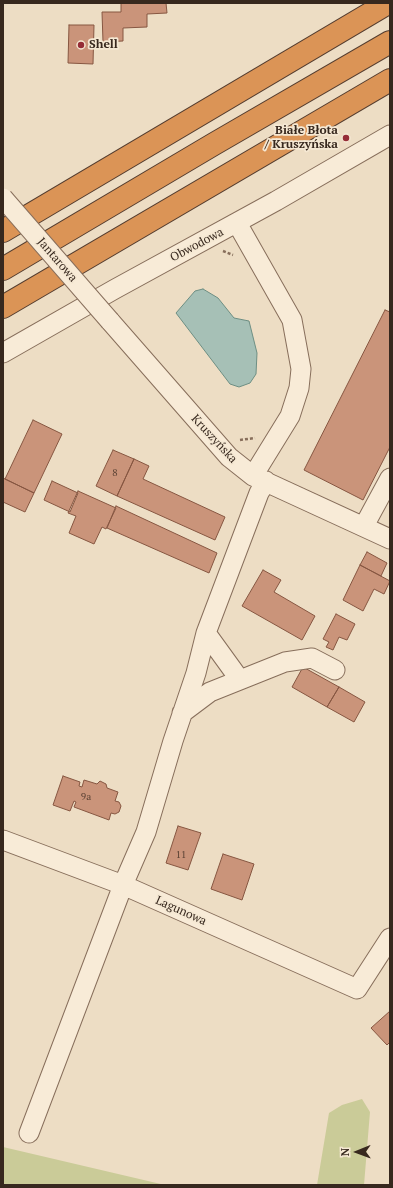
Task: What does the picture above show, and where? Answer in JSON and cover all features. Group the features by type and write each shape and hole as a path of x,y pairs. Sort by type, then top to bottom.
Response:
{"highway":[{"path":"3,231 388,3"},
{"path":"3,269 390,42"},
{"path":"3,307 390,80"}],"street":[{"name":"Obwodowa","path":"3,353 115,289 237,223 390,135"},
{"name":"Jantarowa","path":"3,198 110,322"},
{"path":"29,1133 123,885 146,832 182,713 196,673 206,633 259,493 260,478 290,416 299,388 301,369 292,320 237,223"},
{"name":"Kruszyńska","path":"110,322 229,457 260,478 390,539"},
{"path":"364,526 390,478"},
{"path":"206,633 240,680"},
{"path":"182,713 210,692 285,662 312,658 334,670"},
{"name":"Lagunowa","path":"3,840 123,885 357,989 390,938"}],"path":[{"path":"217,251 227,253 235,257"},
{"path":"235,439 241,440 255,438 258,435"}],"green space":[{"path":"362,1099 370,1112 364,1185 317,1185 329,1113 342,1105"},
{"path":"3,1147 165,1185 3,1185"}],"shaded area":[{"path":"203,289 218,298 234,318 249,321 257,353 256,374 250,383 239,387 230,384 176,313 195,291"}],"building":[{"path":"121,3 166,3 167,13 147,14 147,27 123,28 123,41 103,42 102,12 121,12"},
{"name":"Shell","path":"69,25 94,25 93,64 68,63"},
{"path":"385,310 390,312 390,447 363,500 304,470"},
{"path":"33,420 62,434 34,493 5,479"},
{"path":"113,450 134,459 117,496 96,486"},
{"path":"134,459 149,466 143,479 225,517 215,540 117,496"},
{"path":"3,478 34,493 25,512 3,502"},
{"path":"52,481 78,493 70,512 44,500"},
{"path":"78,491 116,508 106,529 102,527 94,544 69,533 76,516 68,513"},
{"path":"116,506 217,553 209,573 107,528"},
{"path":"367,552 387,563 381,576 360,565"},
{"path":"360,565 390,581 384,594 374,589 363,611 343,600"},
{"path":"263,570 281,580 274,592 315,616 302,640 242,606"},
{"path":"336,614 355,624 347,640 339,637 333,650 326,647 329,642 323,639"},
{"path":"303,667 339,687 327,707 292,687"},
{"path":"339,687 365,702 354,722 327,707"},
{"path":"63,776 80,782 79,786 82,787 84,780 97,784 100,781 106,784 107,788 118,792 115,801 119,802 121,806 119,812 115,814 111,813 109,820 74,807 76,802 74,801 70,811 53,805"},
{"path":"178,826 201,833 188,870 166,863"},
{"path":"223,854 254,864 242,900 211,889"},
{"path":"390,1011 390,1042 387,1045 371,1028"}],"place":[{"name":"Shell","path":"81,45"},
{"name":"Białe Błota / Kruszyńska","path":"346,138"}]}
